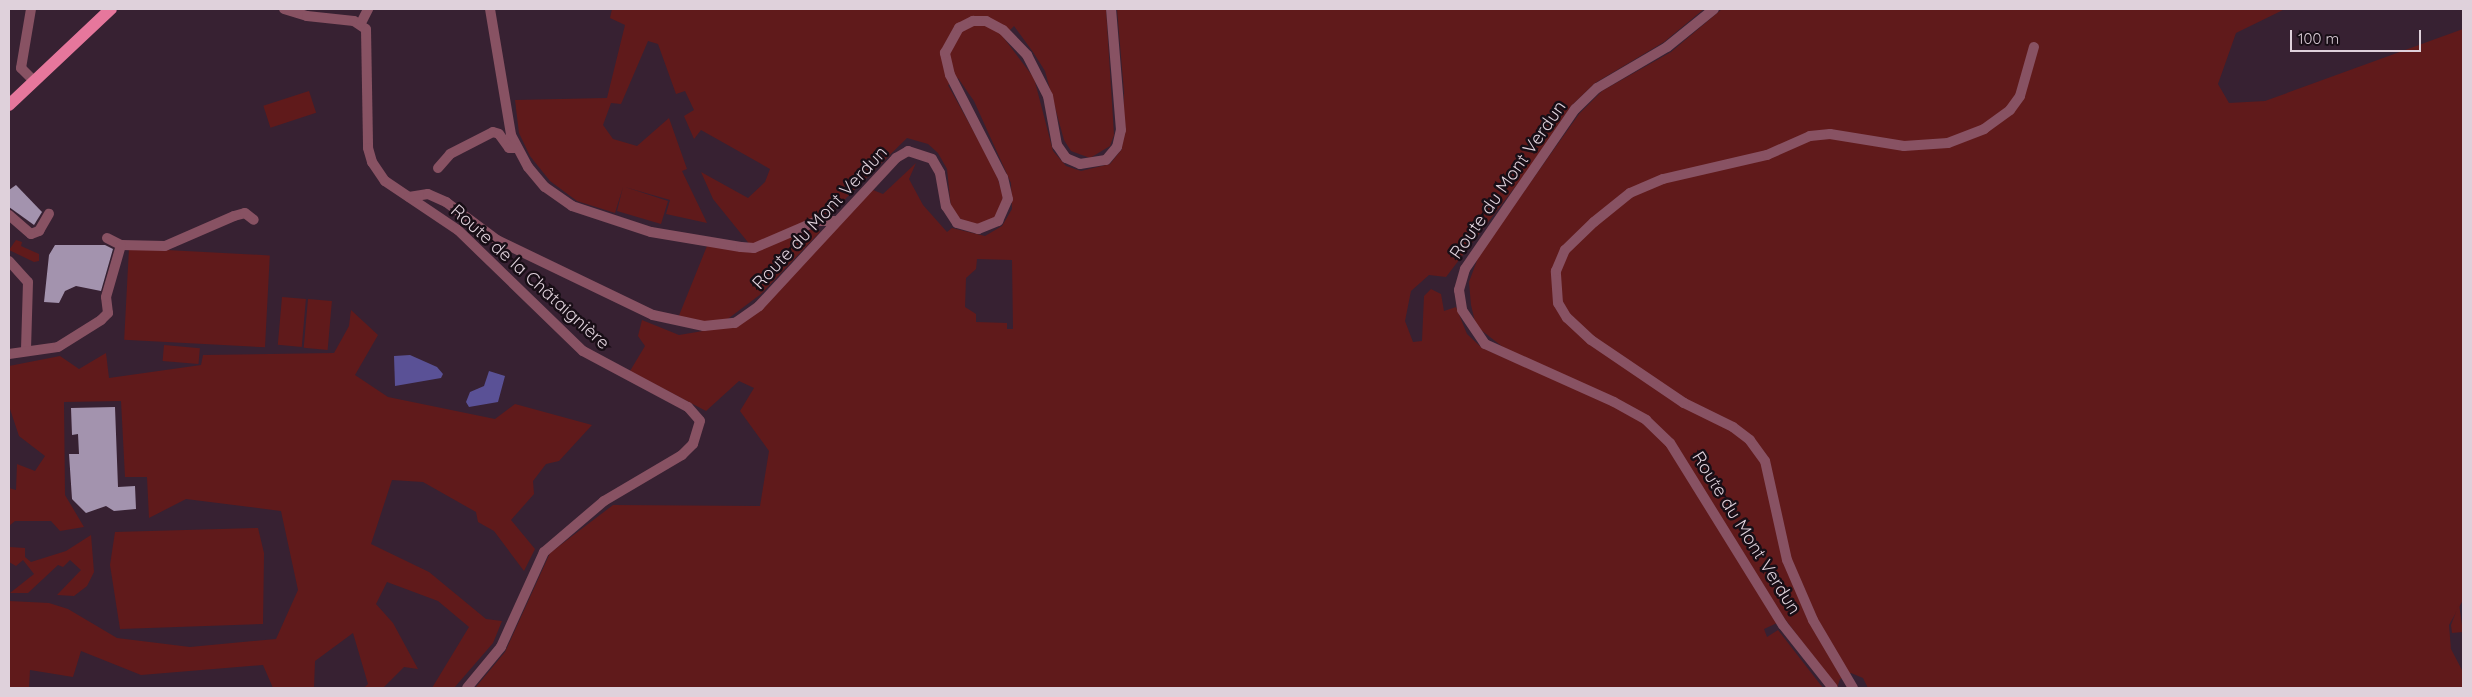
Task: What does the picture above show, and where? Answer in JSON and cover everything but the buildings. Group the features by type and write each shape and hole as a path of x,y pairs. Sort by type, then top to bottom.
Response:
{"main road":[{"path":"9,106 111,9"}],"street":[{"path":"31,9 21,68 34,81"},
{"path":"284,9 362,23"},
{"path":"368,9 362,23 369,45 368,148 385,181 409,197"},
{"path":"490,9 511,135 516,148 545,187 572,206 651,232 754,248 817,221 835,221"},
{"name":"Route du Mont Verdun","path":"409,197 428,194 446,202 496,240 653,315 704,326 735,323 759,306 835,221 896,158 908,151 932,159 940,172 946,206 957,223 971,229 989,227 1005,212 1008,199 1004,178 950,75 945,52 959,28 973,21 986,21 1003,30 1027,55 1048,96 1057,145 1066,158 1080,164 1106,160 1117,147 1121,130 1111,9"},
{"name":"Route du Mont Verdun","path":"1714,9 1667,47 1597,88 1575,109 1465,269 1459,290 1462,310 1485,344 1614,402 1646,420 1670,443 1783,625 1833,688"},
{"path":"1853,688 1813,620 1787,560 1765,461 1750,440 1733,427 1684,403 1591,340 1567,318 1558,303 1556,271 1565,250 1594,222 1630,193 1664,179 1767,156 1810,136 1830,134 1904,146 1948,143 1984,129 2010,110 2020,96 2034,47"},
{"path":"438,168 450,154 493,132 499,134 509,148 516,148"},
{"name":"Route de la Châtaignière","path":"409,197 458,230 583,351 688,407 700,422 699,433 682,455 604,501 544,552 501,647 467,688"},
{"path":"107,238 121,245 165,246 234,216 245,213 254,220"},
{"path":"9,214 31,234 39,232 49,214"},
{"path":"9,354 58,347 108,313 106,297 121,245"},
{"path":"9,261 28,282 26,351"}],"shaded area":[{"path":"612,9 1106,9 1114,135 1110,146 1090,158 1071,151 1064,140 1045,71 1033,52 1014,26 1003,37 1034,78 1053,151 1066,166 1081,171 1110,164 1122,149 1124,92 1117,9 1704,9 1664,42 1595,83 1571,106 1525,174 1446,277 1429,275 1411,291 1405,321 1413,342 1422,341 1424,296 1431,289 1441,294 1444,311 1456,307 1467,334 1482,348 1613,405 1645,423 1668,445 1777,623 1764,629 1767,637 1778,630 1823,688 475,688 505,652 550,553 613,505 760,506 769,451 740,411 754,388 739,381 706,411 630,371 645,346 638,336 642,320 679,335 733,326 873,190 883,194 916,163 909,179 923,205 947,232 952,228 985,236 1002,226 1012,209 1011,183 974,101 958,78 948,85 996,172 1003,197 999,214 991,221 974,225 957,217 951,208 947,169 938,153 928,144 907,138 834,210 808,222 807,231 817,227 820,232 761,294 721,324 678,318 707,246 755,251 713,199 701,172 748,198 765,182 770,169 701,130 694,139 684,116 694,110 685,91 676,94 658,44 648,41 621,104 611,103 603,125 613,139 637,146 669,118 687,169 682,171 707,223 666,214 670,200 625,187 668,201 661,224 617,211 623,187 615,213 577,201 550,181 530,156 519,133 515,100 607,98 625,25 610,18","holes":["977,259 1012,260 1013,329 1007,329 1007,323 976,322 976,314 965,307 966,278 976,269"]},
{"path":"1722,9 2285,9 2236,33 2218,84 2229,103 2265,101 2463,29 2463,600 2449,625 2451,649 2463,672 2463,688 1868,688 1863,678 1851,673 1840,679 1837,688 1785,619 1647,419 1504,348 1476,326 1471,305 1469,282 1479,255 1579,114 1602,91 1671,52"},
{"path":"309,91 316,113 270,128 263,106"},
{"path":"16,240 22,242 21,246 39,254 39,261 34,262 9,250"},
{"path":"129,248 270,255 265,347 124,340"},
{"path":"282,297 306,299 302,347 278,345"},
{"path":"308,299 332,301 328,350 304,348"},
{"path":"351,310 378,335 355,375 388,397 495,419 515,404 592,425 559,461 546,464 533,481 534,494 511,520 535,549 524,571 494,531 478,522 476,512 423,482 392,480 371,544 429,572 486,619 502,621 493,643 454,688 432,688 469,627 438,601 387,582 376,604 393,623 418,669 404,667 383,688 364,688 368,684 353,633 315,661 314,688 273,688 263,665 141,675 81,651 73,677 30,670 29,688 9,688 9,601 49,603 68,609 117,638 190,647 276,639 298,590 281,511 186,499 149,518 147,477 125,477 121,401 64,402 65,495 84,527 60,531 51,521 15,521 9,526 9,488 16,490 17,464 35,471 45,456 19,436 9,406 9,366 60,356 79,369 106,353 109,378 201,365 203,355 334,353 349,326"},
{"path":"164,345 200,348 198,364 163,361"},
{"path":"410,355 437,367 443,374 441,378 395,386 394,356"},
{"path":"489,371 505,376 498,402 469,407 466,402 470,392 484,386"},
{"path":"258,528 264,553 263,624 120,629 110,565 115,532"},
{"path":"91,535 94,572 87,586 74,596 57,595 81,570 70,560 63,567 58,565 28,593 10,593 34,574 23,560 16,566 9,562 9,547 25,548 25,557 31,562 66,551"},
{"path":"2459,604 2463,632 2452,633 2451,625"}]}
